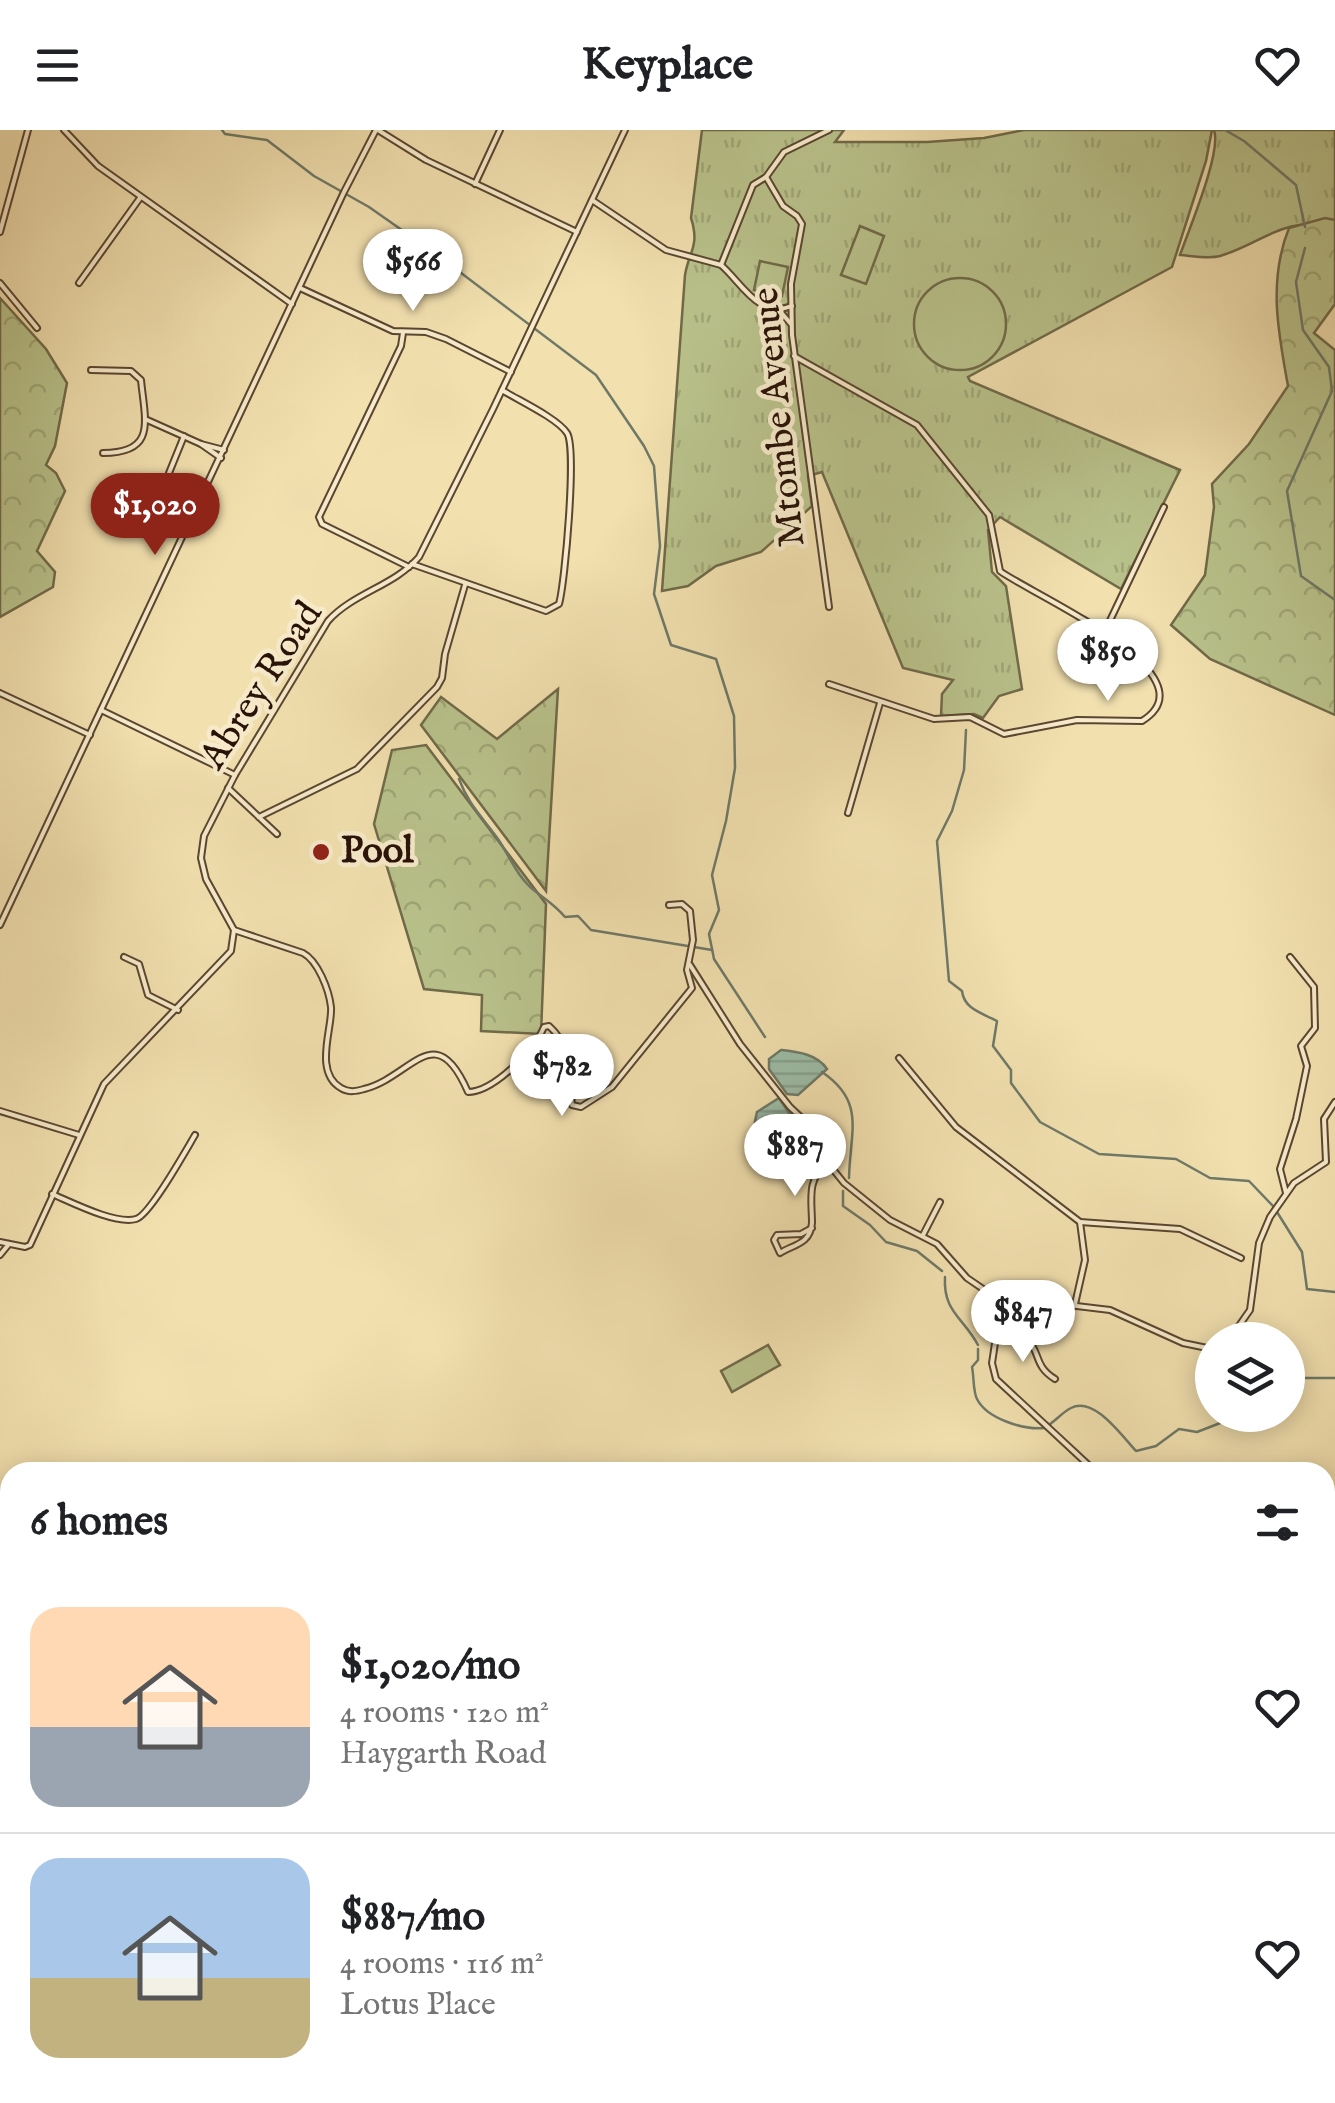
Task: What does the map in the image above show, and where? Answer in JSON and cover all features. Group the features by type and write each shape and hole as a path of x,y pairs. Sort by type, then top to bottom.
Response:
{"street":[{"path":"0,232 28,130"},
{"path":"64,130 98,166 292,304"},
{"path":"0,925 338,204 377,130 426,160 577,232"},
{"path":"475,184 500,130"},
{"name":"Abrey Road","path":"234,930 211,890 201,858 204,836 235,775 331,618 411,566 511,372 625,130"},
{"path":"721,264 753,185 766,178 778,157 829,130"},
{"name":"Mtombe Avenue","path":"766,178 782,206 802,224 792,270 794,356 829,606"},
{"path":"79,283 140,197"},
{"path":"592,200 672,253 721,264 746,294 778,309 792,325"},
{"path":"0,283 37,328"},
{"path":"300,288 352,314 403,333 418,331 446,339 511,372"},
{"path":"778,309 792,306"},
{"path":"403,333 401,346 318,517 322,524 411,566 546,611 556,608 562,596 572,454 569,437 561,427 502,390"},
{"path":"794,356 912,420 988,513 1000,571 1105,631 1148,668 1156,680 1158,704 1142,721 1077,720 1008,734 990,729 970,716 938,720 828,684"},
{"path":"91,370 137,374 141,378 145,420 141,440 134,450 103,454"},
{"path":"145,420 201,444 221,458"},
{"path":"169,473 184,436"},
{"path":"201,444 225,450"},
{"path":"1105,631 1164,507"},
{"path":"259,816 356,771 437,687 465,584"},
{"path":"1098,627 1084,659 1108,676"},
{"path":"0,692 90,736"},
{"path":"848,812 880,703"},
{"path":"101,710 235,775"},
{"path":"228,788 278,834"},
{"path":"0,1242 30,1245 107,1080 229,955 234,930 300,952 312,960 330,1007 325,1052 339,1087 352,1091 376,1085 420,1055 440,1055 472,1093 514,1066 549,1026 568,1058 572,1104 583,1107 612,1087 693,986 687,970 693,940 690,911 682,904 668,905"},
{"path":"1286,1193 1280,1171 1307,1068 1301,1047 1316,1023 1314,985 1290,956"},
{"path":"124,957 139,964 148,995 178,1010"},
{"path":"690,965 740,1044 790,1108 810,1125 811,1142 876,1210 923,1235 941,1248 973,1283 1002,1297 1108,1309 1195,1345"},
{"path":"899,1058 960,1130 1080,1222 1180,1230 1241,1258"},
{"path":"1243,1322 1248,1316 1260,1238 1286,1193 1326,1162 1324,1119 1335,1102"},
{"path":"0,1111 79,1136"},
{"path":"52,1194 86,1209 138,1219 195,1135"},
{"path":"812,1228 802,1234 777,1235 774,1240 780,1253 805,1241 812,1228 815,1175 828,1164"},
{"path":"923,1235 940,1202"},
{"path":"1075,1304 1086,1260 1080,1222"},
{"path":"0,1255 9,1244"},
{"path":"1002,1297 992,1363 996,1377 1085,1462"},
{"path":"997,1330 1030,1340 1043,1370 1054,1379"}],"green space":[{"path":"702,130 844,130 835,142 927,142 984,138 1024,130 1212,130 1172,267 968,377 1180,470 1121,589 1000,517 988,530 992,572 1006,586 1022,689 999,696 983,718 974,714 941,716 942,694 953,680 903,668 822,472 808,476 812,506 761,552 716,566 688,586 662,591 685,275 694,242 691,218"},
{"path":"1214,130 1335,130 1335,228 1287,227 1220,256 1180,255 1209,172"},
{"path":"1325,218 1335,220 1335,304 1314,333 1335,350 1335,715 1210,659 1171,625 1205,575 1214,507 1212,484 1249,444 1288,386 1278,326 1277,287 1289,228"},
{"path":"860,226 884,236 866,284 841,275"},
{"path":"760,261 788,267 782,296 754,290"},
{"path":"951,278 969,278 986,285 999,298 1006,324 999,350 986,363 969,370 951,370 934,363 921,350 914,333 914,315 921,298 934,285"},
{"path":"0,298 46,349 67,383 55,446 46,465 56,473 65,491 37,551 55,572 53,587 0,617"},
{"path":"558,689 546,891 421,725 441,697 497,739"},
{"path":"426,745 546,904 541,1034 481,1031 482,995 424,989 374,824 392,750"},
{"path":"768,1345 780,1365 732,1392 721,1371"}],"shaded area":[{"path":"781,1050 813,1057 827,1069 798,1095 787,1094 769,1069 769,1059"},
{"path":"779,1098 798,1133 772,1155 759,1159 753,1156 748,1135 757,1112"}],"waterway":[{"path":"222,130 225,134 267,140 314,176 369,207 436,254 596,375 644,446 654,466 660,546 654,594 671,645 716,659 734,716 735,768 712,875 719,910 709,934 714,959 765,1037"},
{"path":"1225,130 1296,185 1305,227"},
{"path":"1305,248 1296,282 1303,330 1329,367 1332,391 1287,491 1301,576 1335,600"},
{"path":"966,730 964,770 952,811 937,841 949,981 962,991 970,1006 997,1021 993,1046 1011,1070 1011,1083 1040,1122 1099,1154 1176,1159 1210,1178 1249,1181 1273,1206"},
{"path":"459,779 523,880 565,917 578,916 591,930 712,950"},
{"path":"822,1072 836,1083 850,1106 849,1178"},
{"path":"775,1157 792,1166"},
{"path":"843,1191 843,1206 886,1242 917,1251 942,1271"},
{"path":"1277,1212 1302,1252 1307,1289 1335,1292"},
{"path":"945,1277 951,1307 978,1345"},
{"path":"978,1349 978,1360 972,1367 977,1399 989,1412 1017,1425 1044,1428 1071,1408 1089,1407 1136,1451 1156,1446 1179,1429 1195,1432"},
{"path":"1305,1378 1335,1378"}],"place":[{"name":"Pool","path":"321,852"}]}
